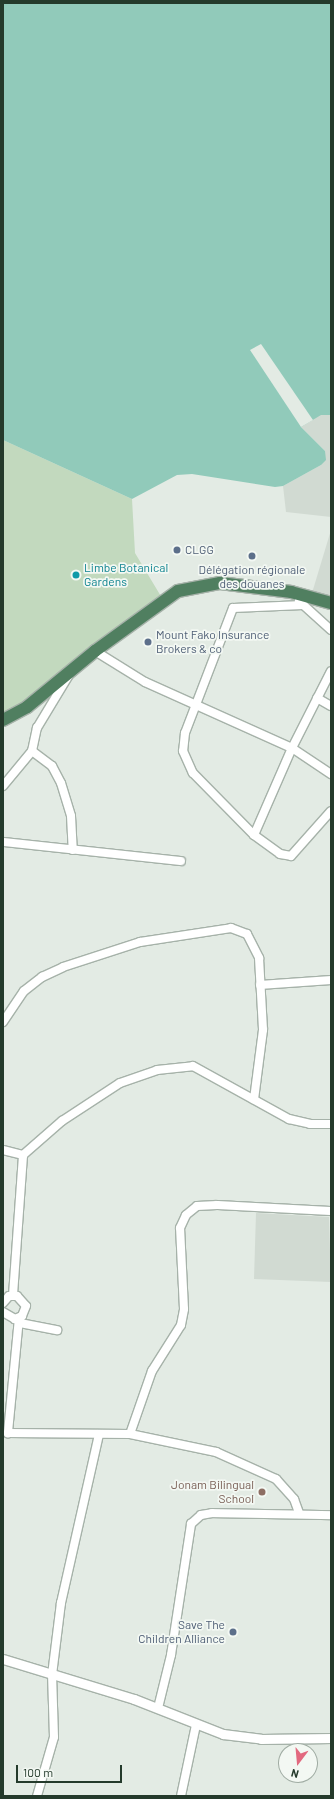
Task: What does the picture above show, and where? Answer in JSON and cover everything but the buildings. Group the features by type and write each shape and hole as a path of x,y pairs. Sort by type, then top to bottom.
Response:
{"highway":[{"path":"3,720 27,708 69,675 95,651 178,591 220,583 291,592 331,603"}],"street":[{"path":"291,592 331,630"},
{"path":"303,605 233,608 197,707 185,733 183,751 193,773 254,835 280,854 291,856 331,811"},
{"path":"95,651 145,682 197,707 292,748 331,774"},
{"path":"254,835 292,748 331,671"},
{"path":"3,786 32,751 37,728 69,675"},
{"path":"317,698 331,706"},
{"path":"32,751 52,766 61,783 71,816 73,850"},
{"path":"3,842 181,861"},
{"path":"3,1022 24,991 42,977 63,967 140,942 216,929 231,928 246,934 255,943 263,1030 254,1098"},
{"path":"260,985 331,980"},
{"path":"3,1303 13,1295 23,1155 62,1121 101,1095 156,1070 193,1066 301,1123 331,1124"},
{"path":"3,1150 23,1155"},
{"path":"130,1434 152,1371 181,1325 184,1309 180,1228 186,1215 197,1206 217,1205 331,1211"},
{"path":"13,1295 25,1302 24,1313 19,1321 5,1432 130,1434 190,1445 240,1460 276,1479 294,1499 299,1513"},
{"path":"3,1312 8,1317 19,1321 57,1330"},
{"path":"37,1796 54,1737 52,1675 61,1602 99,1434"},
{"path":"158,1708 171,1655 191,1524 201,1515 212,1513 299,1513 331,1515"},
{"path":"3,1659 158,1708 196,1725 262,1739 331,1738"},
{"path":"181,1796 196,1725"}],"shaded area":[{"path":"3,3 331,3 331,415 321,415 301,427 325,451 326,460 321,465 283,486 275,487 192,474 177,475 132,499 3,440"},
{"path":"261,344 321,415 331,415 331,517 286,512 283,486 321,465 325,451 301,427"},
{"name":"Limbe Botanical Gardens","path":"3,440 132,499 135,553 162,598 3,718"},
{"path":"331,530 331,598 312,593"},
{"path":"256,1213 329,1217 331,1282 254,1279"}],"pier":[{"path":"261,344 313,420 301,427 250,350"}],"place":[{"name":"CLGG","path":"177,550"},
{"name":"Délégation régionale des douanes","path":"252,556"},
{"name":"Limbe Botanical Gardens","path":"76,575"},
{"name":"Mount Fako Insurance Brokers & co","path":"148,642"},
{"name":"Jonam Bilingual School","path":"262,1492"},
{"name":"Save The Children Alliance","path":"233,1632"}]}
